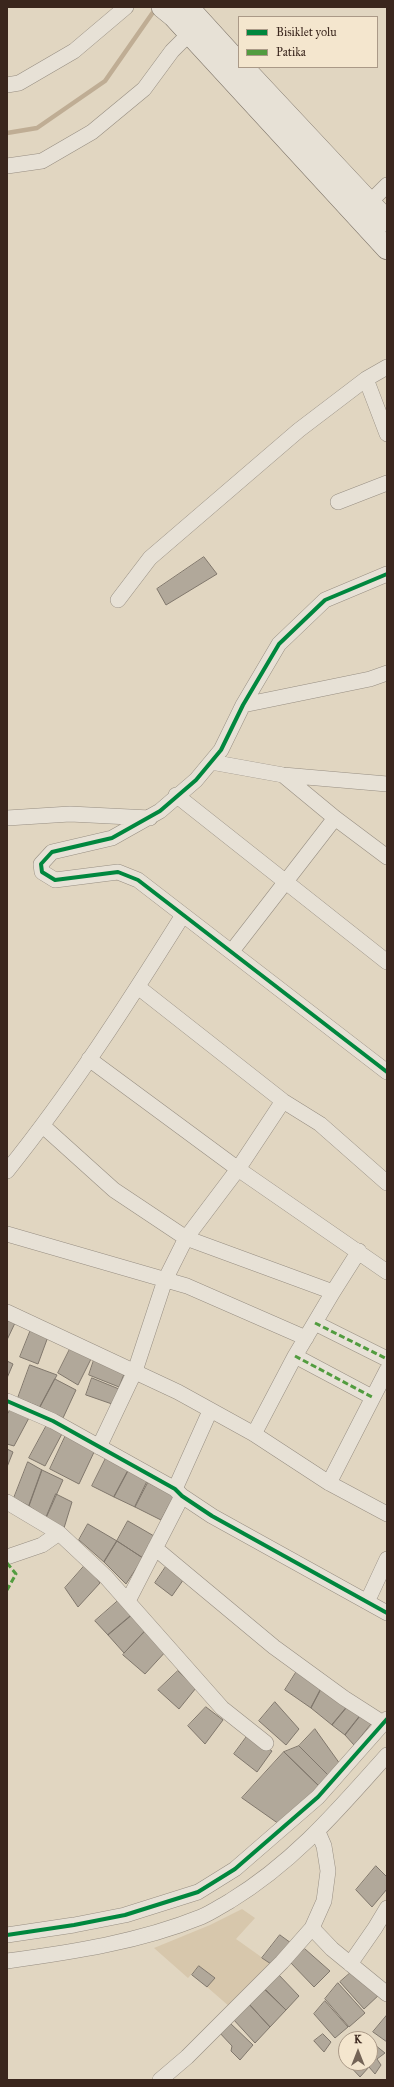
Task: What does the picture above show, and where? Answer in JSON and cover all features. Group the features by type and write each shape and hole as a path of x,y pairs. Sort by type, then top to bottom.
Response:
{"main road":[{"path":"178,9 387,249"},
{"path":"197,30 238,62"},
{"path":"244,68 369,203 387,220"}],"street":[{"path":"7,85 19,83 74,51 126,7"},
{"path":"7,166 42,161 92,132 144,89 172,51 197,30"},
{"path":"369,203 387,185"},
{"path":"118,600 150,558 299,430 366,379 387,367"},
{"path":"366,379 387,434"},
{"path":"338,502 387,483"},
{"path":"387,574 325,600 279,644 243,705 221,750 196,780 150,818 112,838 52,852 41,864 42,872 54,880 118,872 138,880 387,1072"},
{"path":"243,705 370,679 387,673"},
{"path":"211,762 283,775 387,784"},
{"path":"283,775 335,818 387,857"},
{"path":"176,795 387,962"},
{"path":"7,818 70,814 150,818"},
{"path":"232,951 335,818"},
{"path":"7,1171 43,1126 138,987 183,915"},
{"path":"138,987 284,1101 320,1124 387,1183"},
{"path":"89,1059 238,1169 359,1251 387,1272"},
{"path":"99,1447 135,1371 165,1280 186,1238 238,1169 284,1101"},
{"path":"43,1126 114,1190 186,1238 333,1292"},
{"path":"7,1234 187,1286 306,1338"},
{"path":"254,1434 295,1356 359,1251"},
{"path":"7,1312 135,1371 254,1434 329,1483 387,1514"},
{"path":"315,1323 387,1359"},
{"path":"295,1356 372,1397"},
{"path":"329,1483 387,1370"},
{"path":"7,1401 53,1421 178,1493 212,1516 387,1613"},
{"path":"128,1600 155,1548 210,1411"},
{"path":"7,1502 59,1533 128,1600 222,1708 266,1743"},
{"path":"7,1557 42,1545 59,1533"},
{"path":"7,1935 74,1925 126,1915 198,1892 235,1869 318,1797 385,1721 344,1698 274,1647 155,1548"},
{"path":"367,1602 387,1559"},
{"path":"7,1962 100,1948 162,1931 203,1917 242,1894 283,1864 318,1832 387,1755"},
{"path":"160,2080 187,2057 282,1962 312,1928 324,1901 328,1871 324,1846 318,1832"},
{"path":"350,1964 387,1908"},
{"path":"312,1928 350,1964 387,1994"}],"shaded area":[{"path":"242,1909 255,1918 236,1939 274,1966 230,2007 207,1987 215,1978 199,1966 188,1978 154,1948 210,1925"}],"building":[{"path":"204,557 217,574 166,605 157,589"},
{"path":"7,1320 15,1323 7,1340"},
{"path":"32,1327 49,1334 38,1364 20,1357"},
{"path":"71,1347 93,1355 78,1385 58,1373"},
{"path":"95,1357 126,1369 119,1387 89,1375"},
{"path":"7,1361 13,1364 7,1378"},
{"path":"30,1365 57,1375 40,1407 18,1398"},
{"path":"92,1378 119,1389 112,1404 86,1395"},
{"path":"55,1379 76,1390 63,1418 40,1407"},
{"path":"12,1407 30,1416 14,1446 7,1444 7,1415"},
{"path":"48,1423 64,1430 45,1466 29,1458"},
{"path":"66,1435 95,1450 79,1484 50,1469"},
{"path":"7,1449 13,1452 7,1467"},
{"path":"106,1458 129,1469 114,1497 92,1486"},
{"path":"28,1462 42,1470 29,1506 14,1498"},
{"path":"129,1469 150,1478 135,1507 114,1497"},
{"path":"42,1470 63,1480 46,1518 29,1506"},
{"path":"147,1482 174,1496 161,1520 135,1507"},
{"path":"56,1494 72,1502 64,1528 46,1518"},
{"path":"128,1521 154,1536 143,1558 117,1541"},
{"path":"88,1524 117,1541 104,1562 79,1540"},
{"path":"117,1541 143,1558 126,1584 104,1562"},
{"path":"169,1562 186,1576 172,1596 155,1583"},
{"path":"86,1564 100,1583 78,1607 65,1588"},
{"path":"119,1600 133,1614 108,1635 95,1621"},
{"path":"133,1614 147,1629 124,1653 108,1635"},
{"path":"147,1629 168,1649 145,1674 123,1655"},
{"path":"178,1671 196,1688 179,1709 158,1690"},
{"path":"297,1671 321,1689 311,1708 285,1690"},
{"path":"321,1689 347,1707 332,1725 311,1708"},
{"path":"275,1702 299,1729 286,1745 259,1721"},
{"path":"206,1707 223,1720 205,1744 188,1726"},
{"path":"347,1707 360,1716 345,1735 332,1725"},
{"path":"360,1716 371,1724 354,1745 345,1735"},
{"path":"315,1729 340,1764 328,1775 299,1746"},
{"path":"248,1735 272,1751 257,1772 234,1754"},
{"path":"299,1746 328,1775 319,1786 284,1752"},
{"path":"284,1752 319,1786 279,1824 242,1798"},
{"path":"376,1866 387,1877 387,1889 372,1907 356,1890"},
{"path":"280,1935 291,1943 274,1966 262,1958"},
{"path":"305,1949 330,1971 314,1987 290,1962"},
{"path":"199,1966 215,1978 207,1987 192,1975"},
{"path":"355,1969 381,1993 364,2009 340,1982"},
{"path":"278,1974 299,1996 286,2010 264,1989"},
{"path":"338,1983 365,2013 349,2027 325,1999"},
{"path":"263,1987 286,2010 270,2027 248,2003"},
{"path":"325,2001 348,2027 343,2031 338,2031 338,2035 335,2038 314,2014"},
{"path":"248,2003 270,2027 255,2043 233,2019"},
{"path":"387,2015 387,2042 378,2036 378,2031 374,2031"},
{"path":"229,2022 253,2045 240,2060 231,2051 232,2046 218,2031"},
{"path":"323,2034 331,2042 324,2052 314,2041"},
{"path":"378,2047 385,2053 378,2058"},
{"path":"378,2060 381,2065 378,2070"},
{"path":"354,2071 365,2071 360,2077"}],"waterway":[{"path":"7,133 37,128 105,81 156,8"}],"marked path":[{"path":"315,1323 387,1359"},
{"path":"295,1356 372,1397"},
{"path":"7,1563 16,1574 7,1590"}],"cycle path":[{"path":"387,574 325,600 279,644 243,705 221,750 196,780 160,811 112,838 52,852 41,864 42,872 55,880 118,872 138,880 387,1072"},
{"path":"7,1401 53,1421 175,1489 182,1496 212,1516 387,1613"},
{"path":"7,1935 74,1925 125,1915 198,1892 235,1869 318,1797 387,1719"}]}
